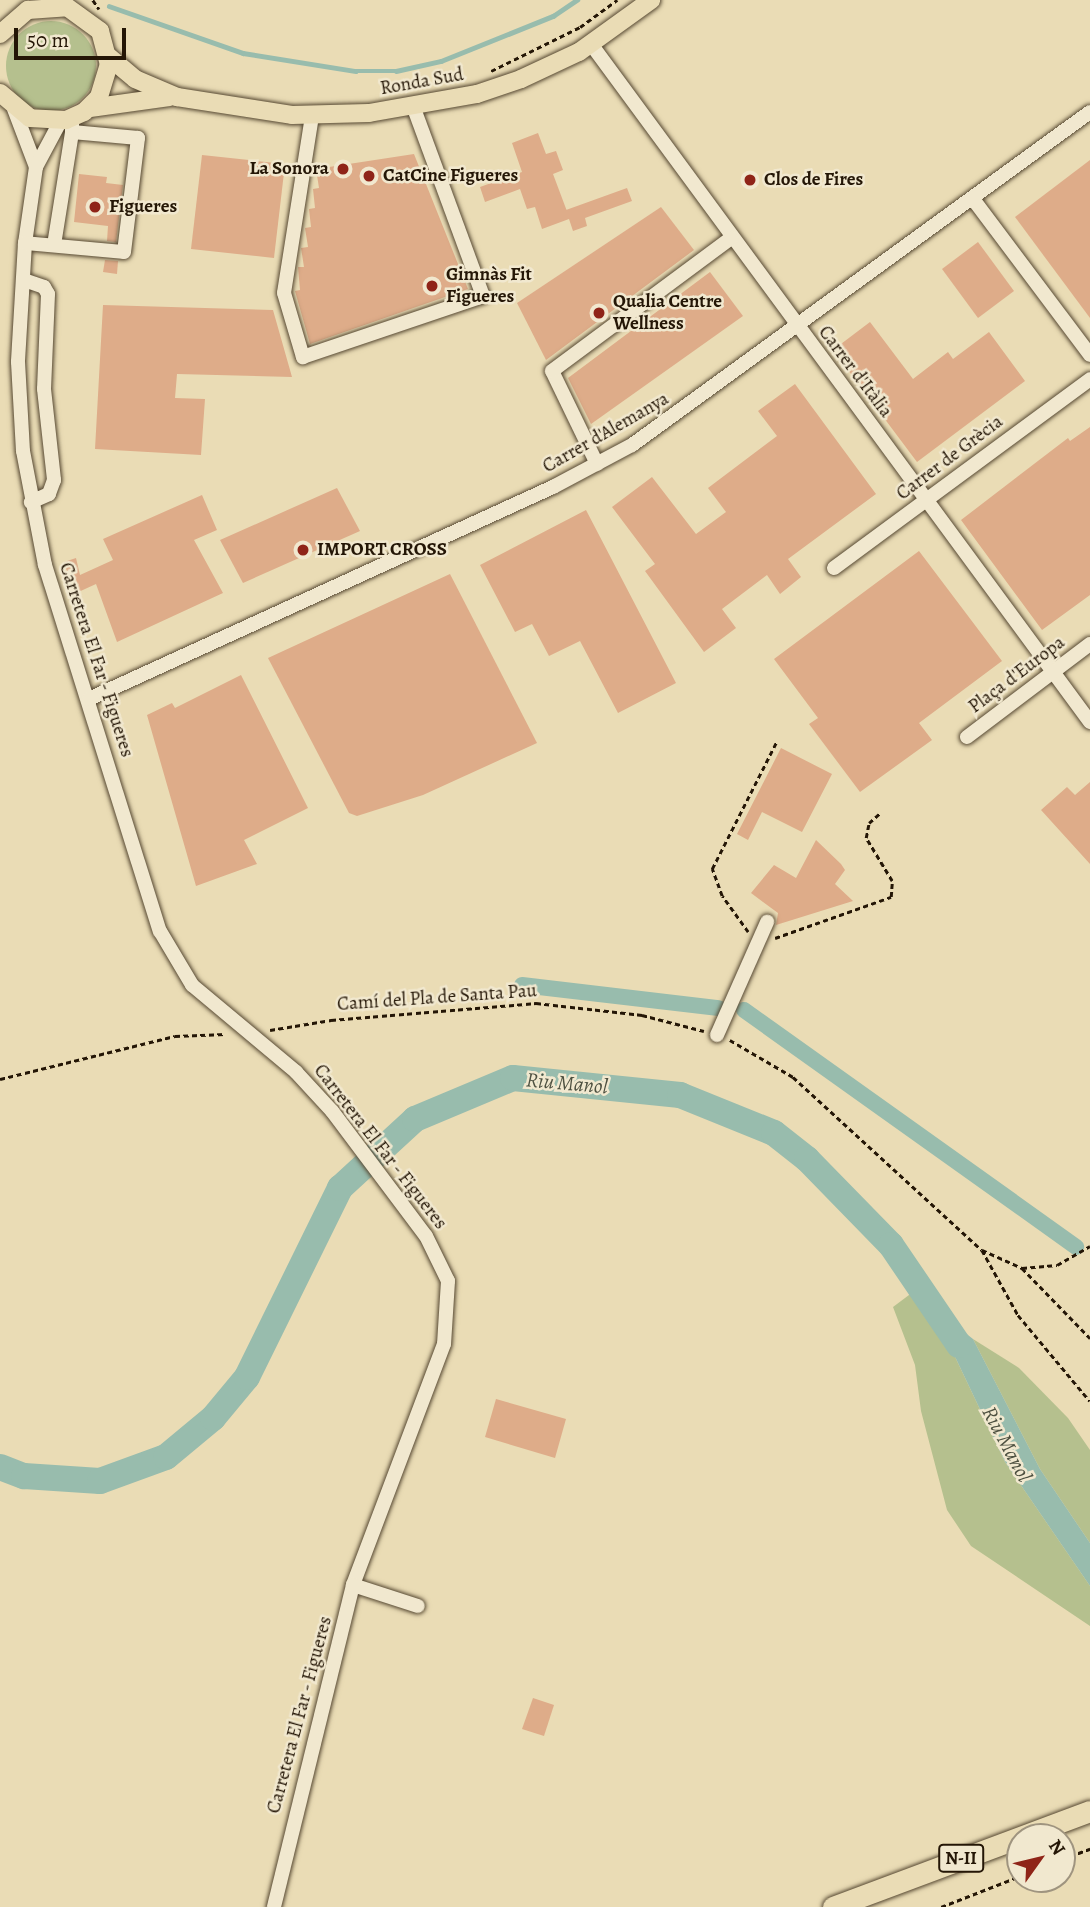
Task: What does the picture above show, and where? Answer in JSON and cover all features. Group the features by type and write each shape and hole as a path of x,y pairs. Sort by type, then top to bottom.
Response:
{"highway":[{"name":"N-II","path":"832,1907 1090,1811"}],"main road":[{"name":"Ronda Sud","path":"68,124 90,108 134,99 177,97 312,116 413,106 502,87 591,44 651,0"},
{"name":"Ronda Sud","path":"3,28 42,3 79,6 100,31 109,57 135,79 177,97"},
{"path":"90,108 106,85 109,57"},
{"path":"0,93 14,109 36,120 68,124"}],"street":[{"name":"Carrer d'Itàlia","path":"591,44 797,328 927,499 1090,722"},
{"path":"312,116 284,293 303,357 483,296 413,106"},
{"name":"Carretera El Far - Figueres","path":"14,109 36,167 26,243 19,394 30,502 45,565 167,948 192,985 245,1034 296,1072 332,1111 422,1231 439,1256 448,1281 449,1323 435,1371 353,1585 274,1907"},
{"name":"Carrer d'Alemanya","path":"89,699 597,464 670,421 1090,112"},
{"path":"26,243 124,252 138,138 68,124 54,245"},
{"name":"Carretera El Far - Figueres","path":"36,167 68,124"},
{"path":"973,199 1090,355"},
{"path":"597,464 552,372 731,238"},
{"path":"24,280 44,287 48,294 44,389 54,480 49,494 30,502"},
{"name":"Carrer de Grècia","path":"834,568 1090,379"},
{"name":"Plaça d'Europa","path":"967,737 1090,644"},
{"path":"717,1035 767,922"},
{"path":"353,1585 418,1606"}],"path":[{"path":"93,0 106,19"},
{"path":"484,74 580,27 617,0"},
{"path":"777,741 712,869 722,896 757,944 891,897 892,881 866,838 869,823 880,813"},
{"name":"Camí del Pla de Santa Pau","path":"0,1079 195,1032 245,1034 331,1020 536,1003 642,1015 717,1035 769,1060 848,1127 982,1250"},
{"path":"1022,1268 1057,1265 1090,1246"},
{"path":"982,1250 1022,1268 1090,1338"},
{"path":"982,1250 1018,1315 1090,1401"},
{"path":"941,1907 1006,1881"}],"green space":[{"path":"51,21 68,25 83,34 92,49 96,66 92,83 83,98 68,107 51,111 34,107 19,98 10,83 6,66 10,49 19,34 34,25"},
{"path":"913,1292 948,1342 1005,1462 1090,1586 1090,1626 971,1546 947,1510 921,1411 915,1365 893,1307"},
{"path":"973,1339 1019,1368 1068,1418 1090,1450 1090,1543 1040,1469"}],"water":[{"path":"913,1292 973,1339 1040,1469 1090,1543 1090,1586 1005,1462 948,1342"}],"building":[{"path":"538,133 546,154 556,151 563,170 553,174 566,210 627,188 632,201 585,218 587,226 573,231 569,219 542,229 535,207 527,209 520,189 485,202 480,187 522,172 512,143"},
{"path":"414,154 468,289 310,344 295,291 300,290 298,267 304,267 301,248 308,247 305,228 311,227 309,209 315,208 313,189 319,188 316,169"},
{"path":"202,155 285,164 274,258 191,249"},
{"path":"1090,160 1090,318 1015,217"},
{"path":"79,174 107,177 106,183 123,185 116,242 107,241 108,226 74,222"},
{"path":"661,207 694,250 546,360 517,303"},
{"path":"978,242 1014,291 978,318 942,269"},
{"path":"105,260 118,261 117,274 103,272"},
{"path":"710,272 743,316 591,424 568,378"},
{"path":"103,305 273,310 292,377 177,374 175,398 205,399 201,455 95,449"},
{"path":"870,322 913,379 948,352 953,359 989,332 1025,381 917,462 833,350"},
{"path":"795,384 876,494 788,559 801,577 780,594 767,575 722,609 736,628 704,652 645,571 655,564 612,507 652,477 696,534 726,512 708,488 777,436 758,411"},
{"path":"1090,427 1090,595 1042,630 961,520 1068,438 1070,441"},
{"path":"337,488 360,531 243,583 220,540"},
{"path":"202,495 217,530 194,540 223,593 117,642 96,584 74,594 64,562 76,558 80,575 113,560 103,539"},
{"path":"586,510 676,683 618,713 580,641 549,656 532,624 515,632 480,565"},
{"path":"919,551 1002,661 919,723 932,740 860,792 809,724 818,718 774,659"},
{"path":"450,574 537,743 423,795 357,816 349,813 268,658"},
{"path":"241,675 308,808 244,840 257,864 196,886 147,715 172,703 175,708"},
{"path":"781,748 832,774 802,832 762,812 748,840 737,834"},
{"path":"1090,782 1090,864 1041,810 1067,787 1075,795"},
{"path":"816,840 845,870 835,884 853,901 776,925 778,913 751,893 774,865 796,878"},
{"path":"496,1399 566,1419 555,1458 485,1437"},
{"path":"533,1698 554,1705 544,1736 522,1729"}],"waterway":[{"path":"109,6 243,53 356,71 396,71 441,61 553,16 577,0"},
{"path":"522,985 719,1008"},
{"path":"744,1010 1076,1247"},
{"name":"Riu Manol","path":"0,1467 24,1476 100,1481 166,1457 213,1418 247,1377 340,1188 415,1119 513,1078 680,1095 774,1133 807,1159 891,1245 959,1345"}],"place":[{"name":"La Sonora","path":"343,169"},
{"name":"CatCine Figueres","path":"369,176"},
{"name":"Clos de Fires","path":"750,180"},
{"name":"Figueres","path":"95,207"},
{"name":"Gimnàs Fit Figueres","path":"432,286"},
{"name":"Qualia Centre Wellness","path":"599,313"},
{"name":"IMPORT CROSS","path":"303,550"}]}
